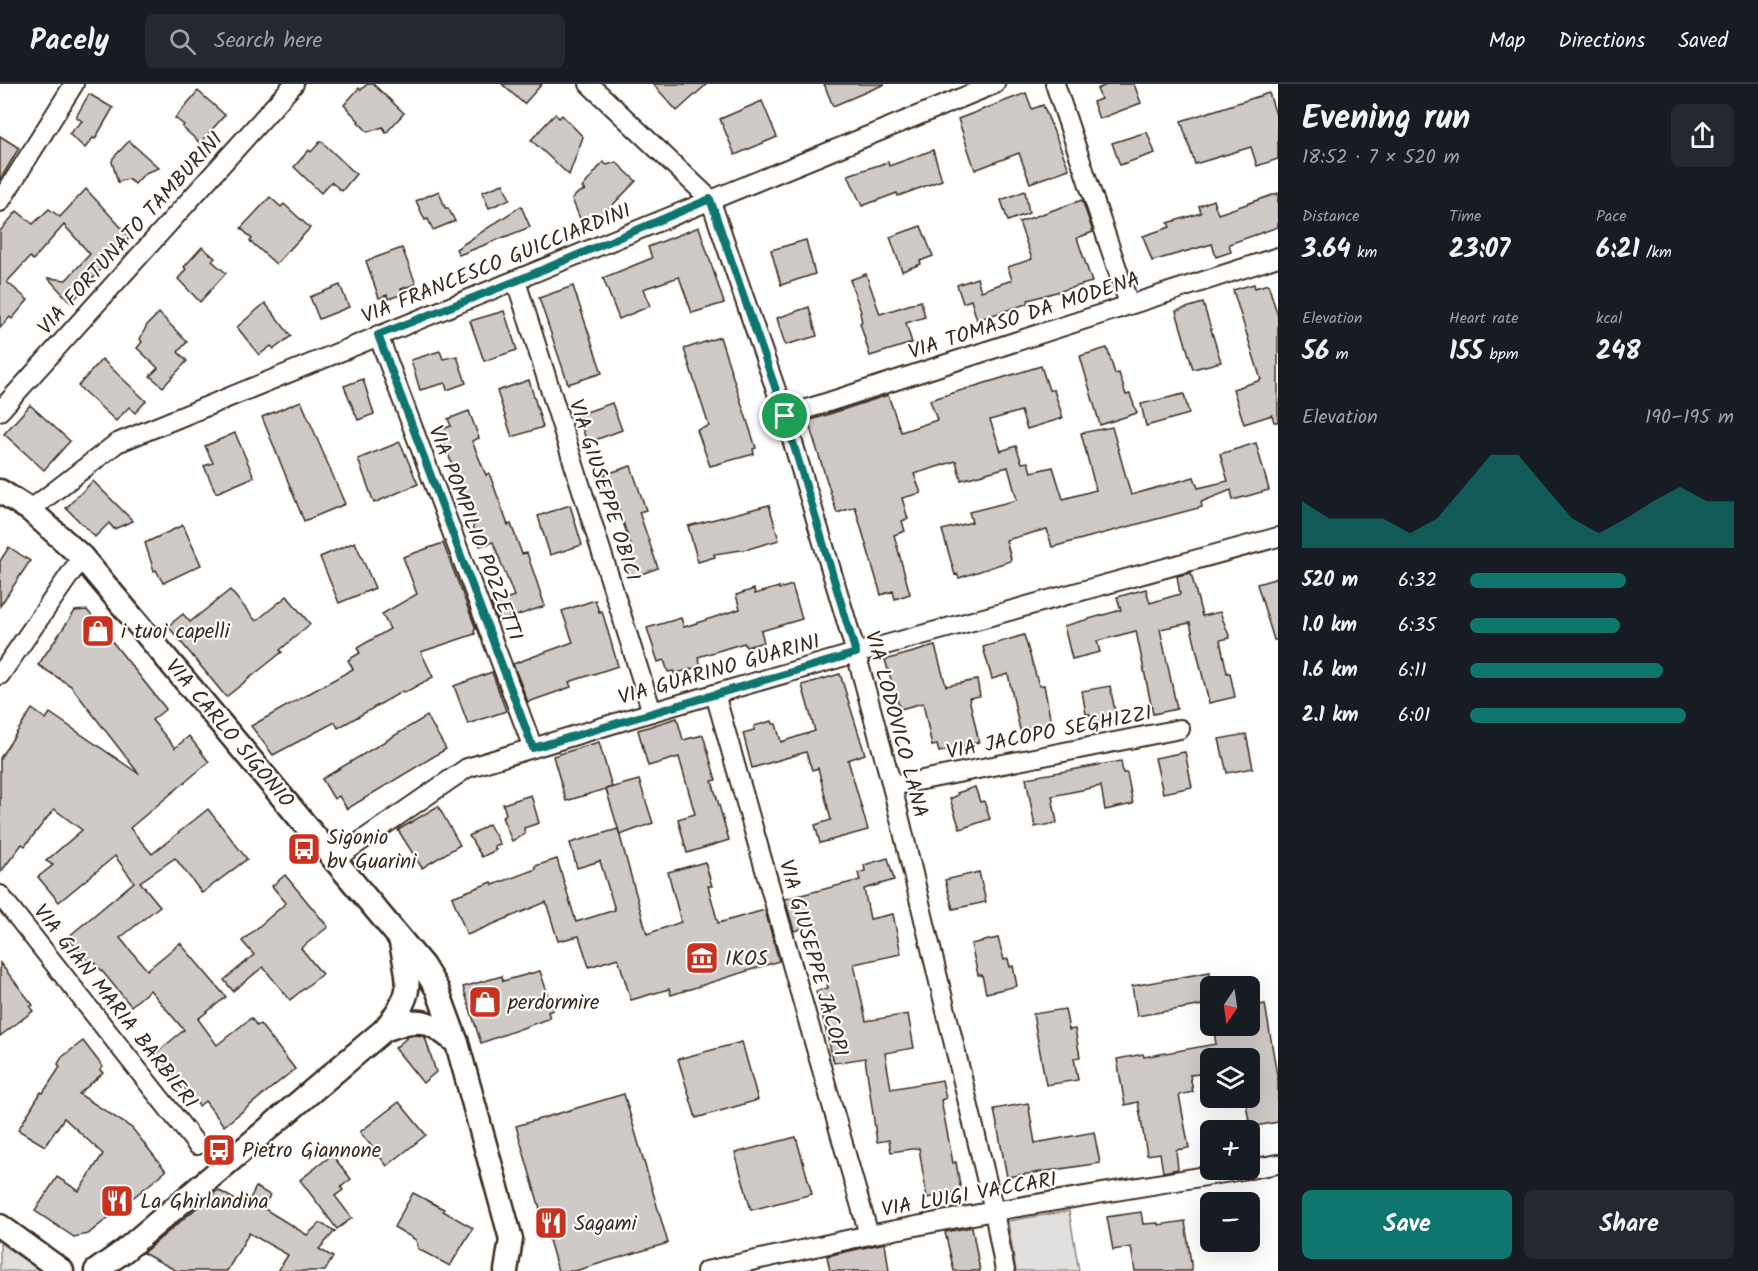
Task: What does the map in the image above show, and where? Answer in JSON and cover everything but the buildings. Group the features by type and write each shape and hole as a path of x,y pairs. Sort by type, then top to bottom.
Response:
{"street":[{"path":"0,202 74,84"},
{"name":"VIA FORTUNATO TAMBURINI","path":"0,411 294,84"},
{"path":"589,84 710,199"},
{"name":"VIA FRANCESCO GUICCIARDINI","path":"30,510 117,443 378,335 516,281 968,88 995,84"},
{"path":"1055,84 1129,304"},
{"name":"VIA LODOVICO LANA","path":"710,199 785,416 856,653 892,786 994,1211 1005,1271"},
{"name":"VIA TOMASO DA MODENA","path":"785,416 1278,257"},
{"name":"VIA GIUSEPPE OBICI","path":"516,281 652,712"},
{"name":"VIA POMPILIO POZZETTI","path":"378,335 533,748"},
{"name":"VIA CARLO SIGONIO","path":"0,491 30,510 82,557 423,966 437,989 457,1043 511,1239 506,1271"},
{"name":"VIA GUARINO GUARINI","path":"335,859 467,768 856,653 1278,537"},
{"path":"0,675 82,557"},
{"name":"VIA GIUSEPPE JACOPI","path":"716,694 869,1235"},
{"name":"VIA JACOPO SEGHIZZI","path":"892,786 1180,729"},
{"name":"VIA GIAN MARIA BARBIERI","path":"0,895 197,1145"},
{"path":"96,1271 124,1251 384,1030 407,996 408,975 401,941"},
{"path":"384,1030 406,1022 426,1022 457,1043"},
{"path":"1260,1167 1278,1164"},
{"name":"VIA LUIGI VACCARI","path":"706,1271 869,1235 994,1211 1200,1177"},
{"path":"0,1226 62,1271"}],"shaded area":[{"path":"1069,1211 1079,1271 1016,1271 1008,1221"},
{"path":"0,1243 40,1271 0,1271"}],"place":[{"name":"i tuoi capelli","path":"98,631"},
{"name":"Sigonio bv Guarini","path":"304,849"},
{"name":"IKOS","path":"702,958"},
{"name":"perdormire","path":"485,1002"},
{"name":"Pietro Giannone","path":"219,1150"},
{"name":"La Ghirlandina","path":"117,1201"},
{"name":"Sagami","path":"551,1223"}],"route":[{"path":"710,199 785,416 856,653 533,748 378,335 516,281 710,199"}]}
